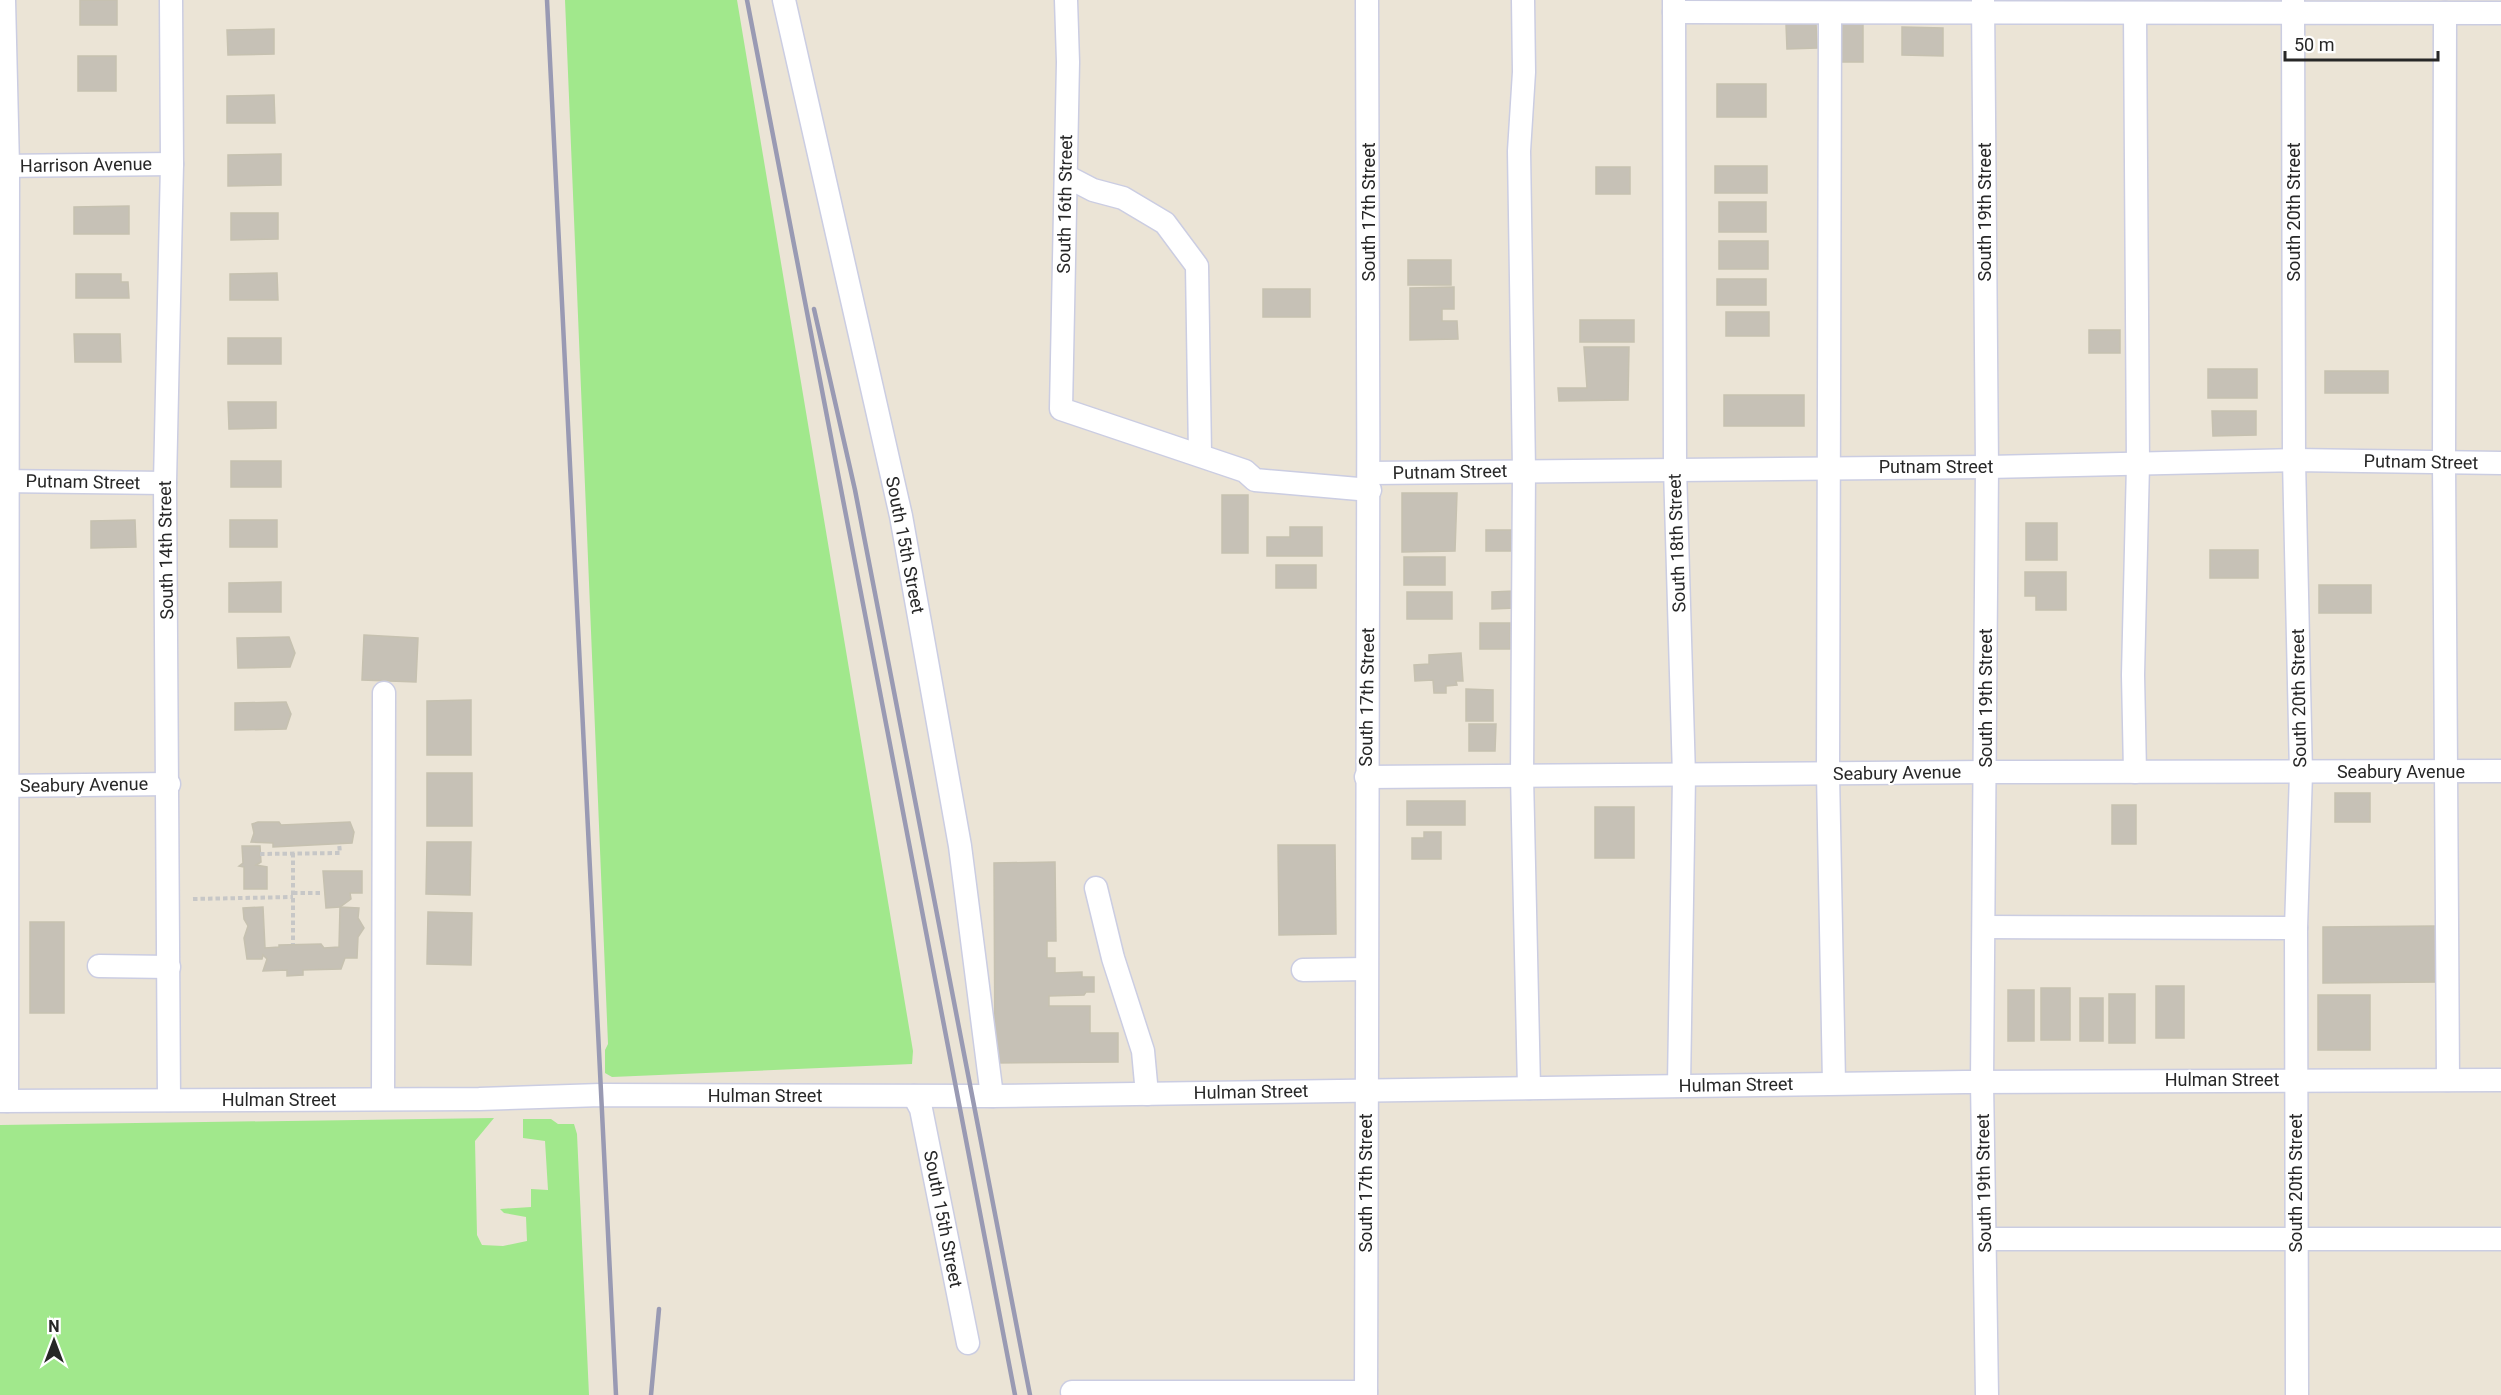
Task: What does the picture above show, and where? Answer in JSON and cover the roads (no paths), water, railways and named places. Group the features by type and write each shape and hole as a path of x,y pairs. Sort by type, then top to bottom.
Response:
{"street":[{"path":"4,0 3,786 9,1048 4,1101"},
{"name":"South 14th Street","path":"169,1100 169,784 165,483 172,164 171,0"},
{"name":"South 15th Street","path":"784,0 901,516 960,846 992,1096"},
{"name":"South 16th Street","path":"1061,409 1068,62 1066,0"},
{"name":"South 17th Street","path":"1366,1393 1366,777 1370,482 1367,0"},
{"path":"1523,0 1524,72 1519,151 1524,470 1522,776 1529,1088"},
{"path":"1674,6 1830,13 1984,7 2135,13 2293,7 2501,14"},
{"name":"South 18th Street","path":"1674,6 1675,468 1684,776 1679,1085"},
{"name":"South 19th Street","path":"1984,7 1987,467 1982,1082 1988,1395"},
{"name":"South 20th Street","path":"2293,7 2294,460 2301,773 2296,928 2297,1395"},
{"path":"1830,13 1827,468 1828,774 1834,1083"},
{"path":"2135,13 2138,464 2133,675 2135,772"},
{"path":"2445,13 2444,462 2448,1080"},
{"name":"Harrison Avenue","path":"4,166 172,164"},
{"path":"1066,176 1093,190 1123,198 1165,223 1197,266 1200,455"},
{"name":"Putnam Street","path":"1061,409 1245,471 1255,480 1370,482 1524,470 1987,467 2294,460 2501,463"},
{"name":"Putnam Street","path":"3,481 165,483"},
{"path":"383,1099 384,693"},
{"name":"Seabury Avenue","path":"1366,777 2501,771"},
{"name":"Seabury Avenue","path":"3,786 169,784"},
{"path":"1096,888 1113,958 1143,1051 1147,1094"},
{"path":"1984,927 2296,928"},
{"path":"99,966 169,967"},
{"path":"1303,970 1366,969"},
{"name":"Hulman Street","path":"4,1101 383,1099 601,1095 992,1096 1834,1083 2501,1080"},
{"name":"South 15th Street","path":"914,1096 921,1109 968,1343"},
{"path":"1985,1239 2501,1239"},
{"path":"1072,1392 1366,1393"}],"railway":[{"path":"547,0 616,1395"},
{"path":"747,0 1015,1395"},
{"path":"814,309 855,490 1030,1395"},
{"path":"651,1395 659,1309"}]}
